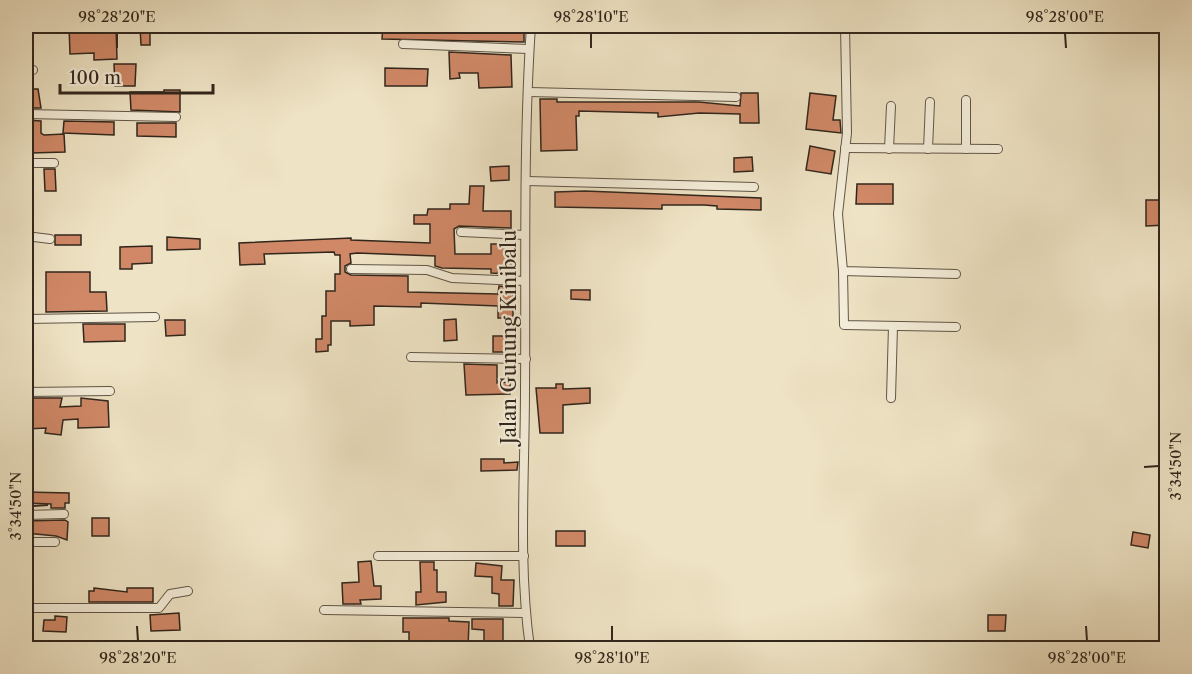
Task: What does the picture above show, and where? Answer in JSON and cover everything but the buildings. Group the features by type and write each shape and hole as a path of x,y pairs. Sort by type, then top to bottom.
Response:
{"street":[{"path":"518,26 531,26"},
{"name":"Jalan Gunung Kinibalu","path":"530,648 525,614 524,556 525,236 531,26"},
{"path":"845,26 845,148 838,214 843,271 844,325 956,327"},
{"path":"402,44 529,49"},
{"path":"529,92 736,97"},
{"path":"966,100 966,149"},
{"path":"928,149 930,102"},
{"path":"889,149 891,106"},
{"path":"26,114 176,117"},
{"path":"845,148 998,149"},
{"path":"26,163 54,163"},
{"path":"527,181 754,187"},
{"path":"461,232 525,236"},
{"path":"26,236 50,239"},
{"path":"351,268 427,270 452,278 525,281"},
{"path":"843,271 956,274"},
{"path":"26,319 155,317"},
{"path":"891,398 893,326"},
{"path":"411,357 526,359"},
{"path":"26,392 110,391"},
{"path":"26,515 64,514"},
{"path":"26,542 55,542"},
{"path":"378,556 524,556"},
{"path":"26,608 159,608 170,594 188,591"},
{"path":"324,610 525,614"}]}
